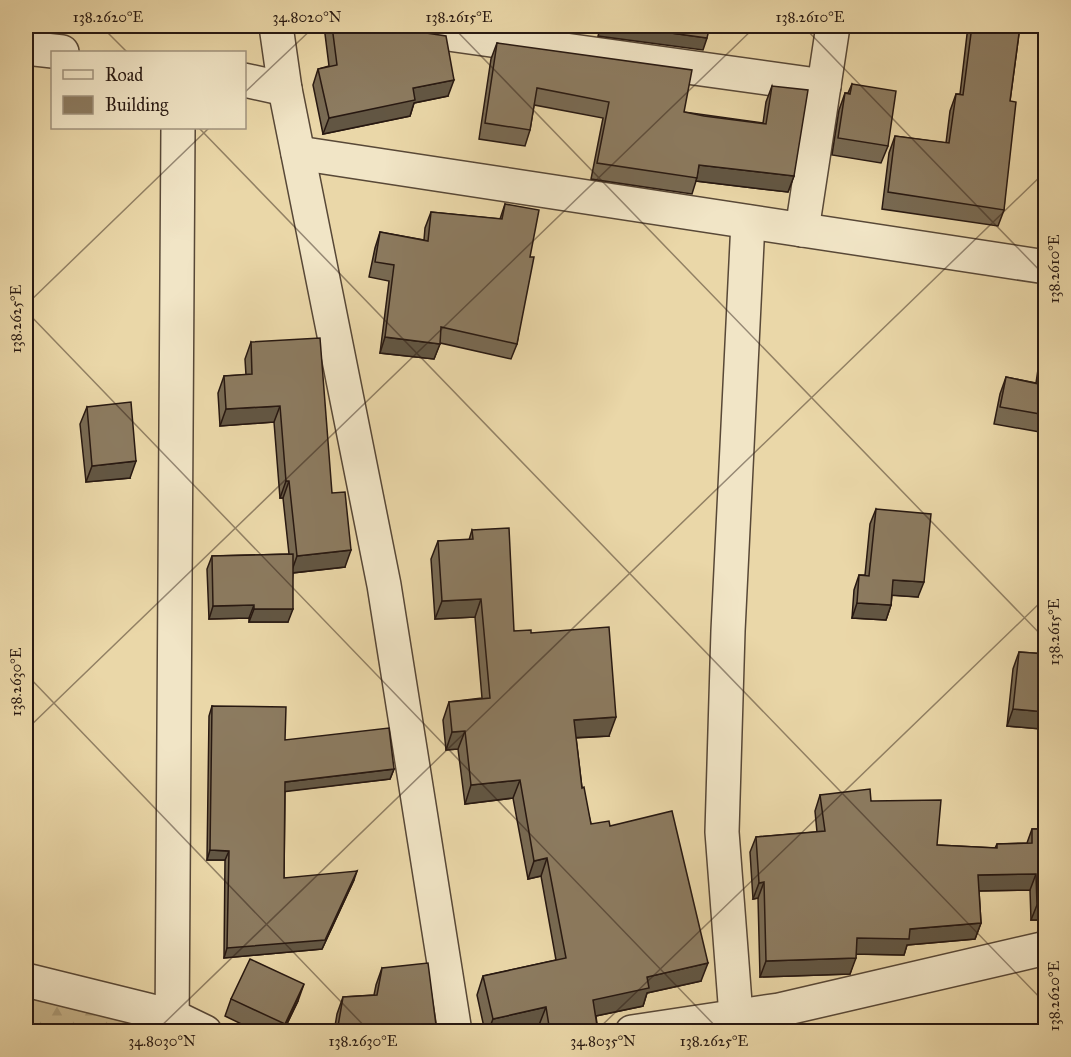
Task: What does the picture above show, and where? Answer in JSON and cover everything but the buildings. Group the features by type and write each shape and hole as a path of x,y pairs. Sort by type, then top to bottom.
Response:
{"street":[{"path":"276,26 285,88 384,585 455,1032"},
{"path":"391,26 824,86"},
{"path":"802,230 832,26"},
{"path":"26,48 53,51"},
{"path":"246,80 285,88"},
{"path":"172,1024 178,129"},
{"path":"298,153 1046,267"},
{"path":"736,1016 723,832 728,631 748,222"},
{"path":"632,1032 779,1010 1046,948"},
{"path":"26,980 205,1032"}],"green space":[{"path":"26,992 163,1026 163,1032 26,1032"}]}
